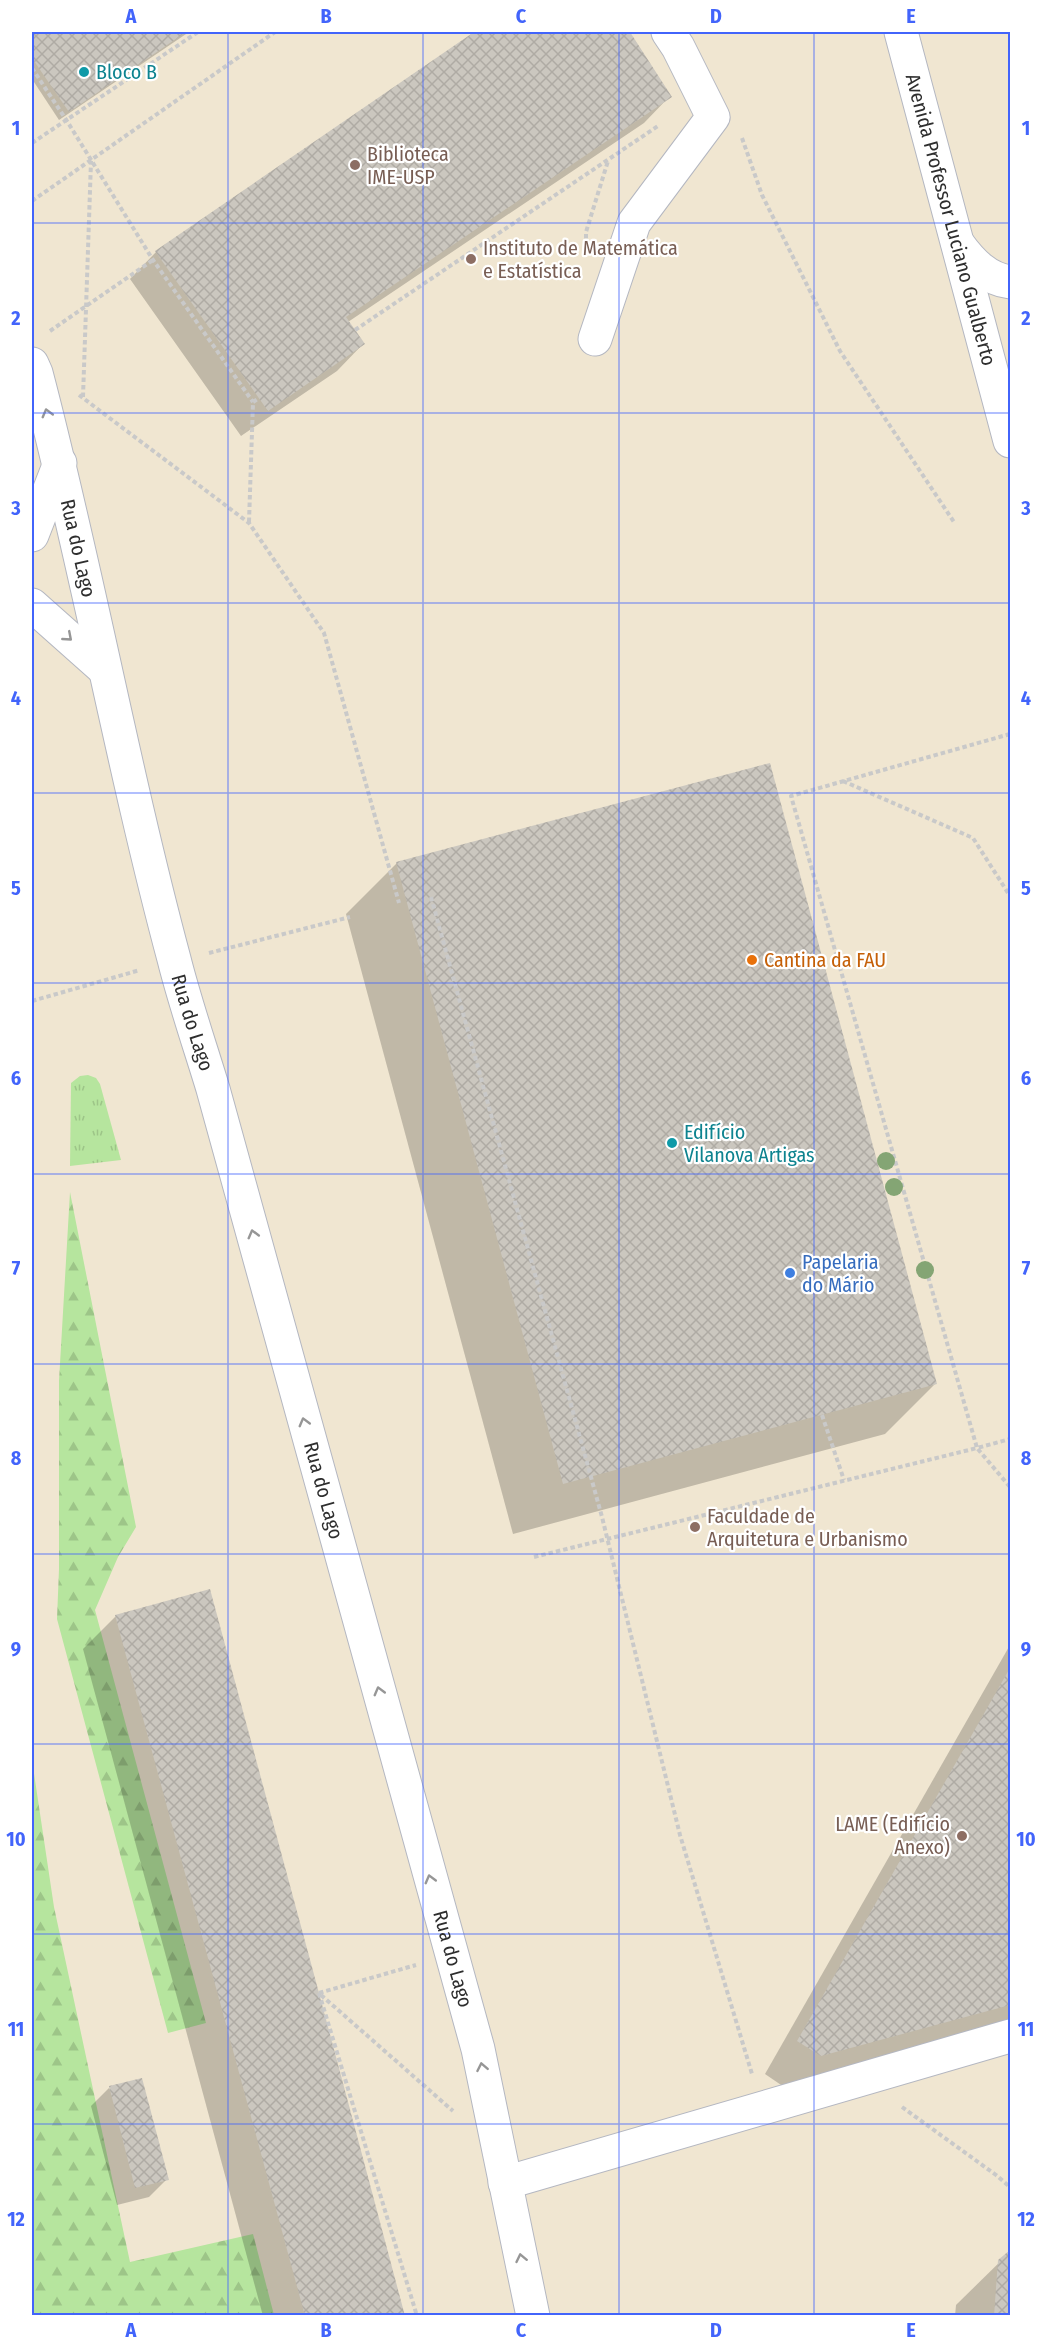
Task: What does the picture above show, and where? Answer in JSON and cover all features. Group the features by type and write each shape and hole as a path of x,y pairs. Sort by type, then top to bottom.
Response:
{"street":[{"path":"595,339 634,223 713,117 678,47 668,32"},
{"name":"Avenida Professor Luciano Gualberto","path":"901,32 957,242 1007,394 1011,441"},
{"path":"957,242 970,260 986,273 1011,282"},
{"name":"Rua do Lago","path":"36,351 36,373 60,463 104,669 174,960 213,1089 478,2049 532,2316"},
{"path":"32,535 60,463"},
{"path":"32,604 104,669"},
{"path":"505,2183 1011,2036"}],"path":[{"path":"32,143 198,32"},
{"path":"32,201 275,32"},
{"path":"32,68 153,260 253,402 249,523"},
{"path":"355,330 702,96"},
{"path":"739,127 762,195 840,351 954,522"},
{"path":"92,160 83,397 249,523 324,633 399,903"},
{"path":"36,351 87,306 153,260"},
{"path":"253,402 258,398"},
{"path":"1011,734 791,796 977,1448 1011,1487"},
{"path":"842,781 973,838 1011,896"},
{"path":"431,897 607,1538 680,1835 752,2075"},
{"path":"822,1415 844,1480"},
{"path":"534,1557 1011,1439"},
{"path":"319,1993 452,1955"},
{"path":"319,1993 498,2151"},
{"path":"319,1993 417,2316"},
{"path":"897,2103 1011,2187"}],"shaded area":[{"path":"32,32 1010,32 1010,2315 32,2316"}],"green space":[{"path":"88,1075 96,1078 100,1084 121,1160 70,1166 71,1083 80,1076"},
{"path":"70,1192 136,1527 118,1557 95,1610 206,2023 168,2033 57,1619 59,1381"},
{"path":"32,1760 54,1907 130,2262 253,2234 274,2315 32,2315"}],"building":[{"name":"Bloco B","path":"32,32 186,32 69,112 32,58"},
{"path":"474,32 630,32 672,97 346,317 365,344 268,411 155,251"},
{"name":"Edifício Vilanova Artigas","path":"770,763 937,1384 563,1484 396,862"},
{"path":"210,1589 405,2316 305,2316 115,1615"},
{"name":"LAME (Edifício Anexo)","path":"1010,1668 1010,2005 821,2056 797,2041"},
{"path":"142,2078 169,2180 135,2188 109,2086"},
{"path":"1010,2250 1010,2316 994,2316 998,2260"}],"place":[{"name":"Bloco B","path":"84,72"},
{"name":"Biblioteca IME-USP","path":"355,165"},
{"name":"Instituto de Matemática e Estatística","path":"471,259"},
{"name":"Cantina da FAU","path":"752,960"},
{"name":"Edifício Vilanova Artigas","path":"672,1143"},
{"name":"Papelaria do Mário","path":"790,1273"},
{"name":"Faculdade de Arquitetura e Urbanismo","path":"695,1527"},
{"name":"LAME (Edifício Anexo)","path":"962,1836"}]}
